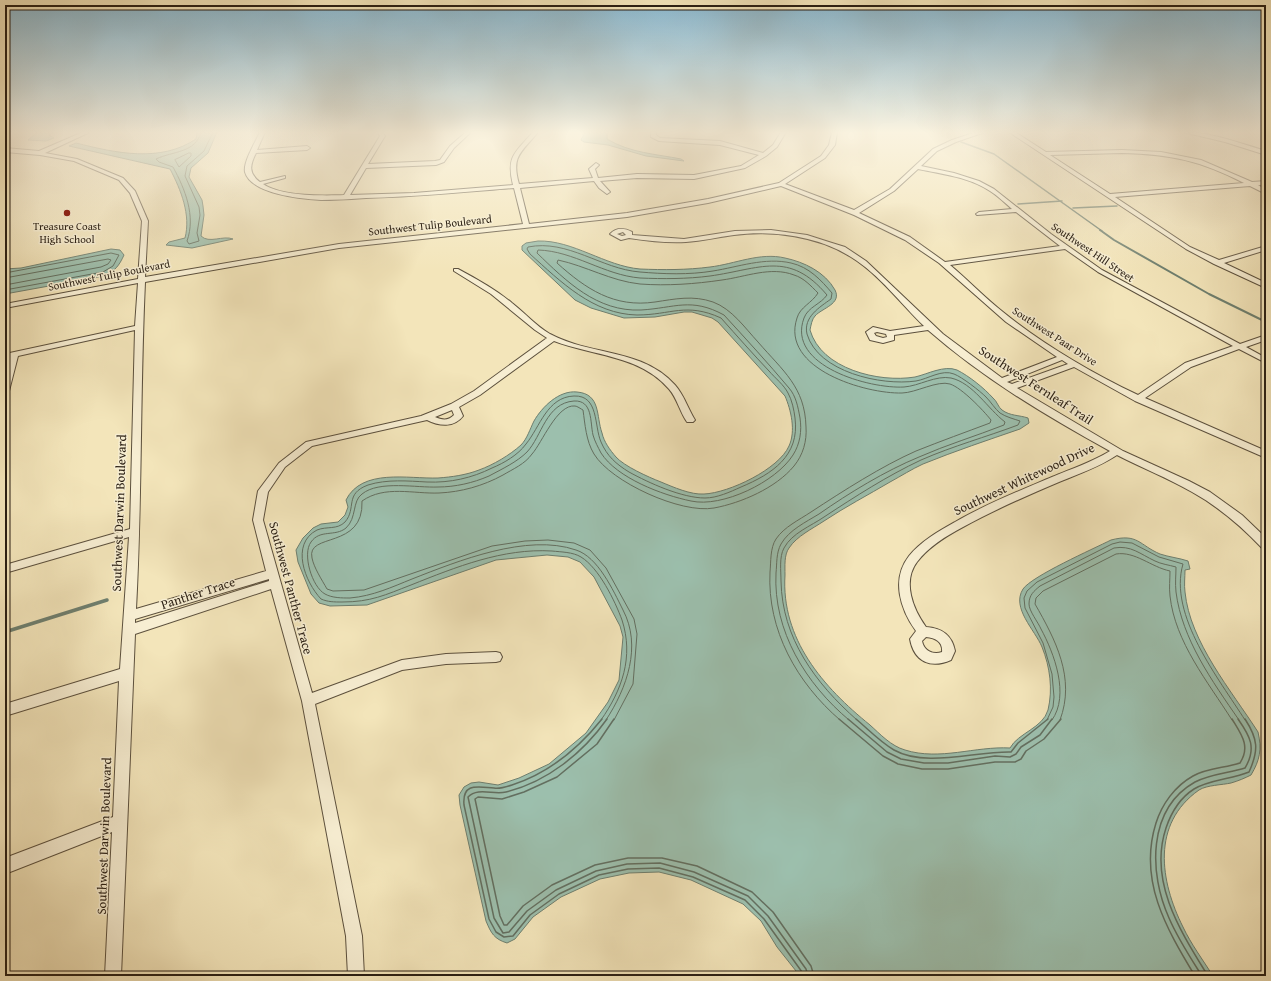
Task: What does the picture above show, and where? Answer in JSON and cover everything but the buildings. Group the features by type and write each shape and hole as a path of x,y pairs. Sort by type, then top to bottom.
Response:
{"street":[{"name":"Southwest Darwin Boulevard","path":"113,976 126,673 130,630 135,531 139,328 145,221 133,192 118,178"},
{"path":"251,178 258,184 277,192 296,196 345,198 414,195 619,178"},
{"path":"258,184 280,178"},
{"path":"345,198 358,178"},
{"path":"514,178 527,226"},
{"name":"Southwest Tulip Boulevard","path":"5,306 142,280 339,246 627,215 708,201 782,184 791,178"},
{"path":"854,213 892,190 906,178"},
{"name":"Southwest Hill Street","path":"960,178 977,182 992,190 1065,247 1137,292 1266,361"},
{"path":"1081,178 1160,232 1216,263 1266,286"},
{"path":"1237,178 1266,192"},
{"path":"596,180 607,192"},
{"path":"1109,196 1266,183"},
{"name":"Southwest Paar Drive","path":"782,184 880,224 909,240 944,264 1016,326 1075,364 1138,399 1266,455"},
{"path":"979,214 1019,210"},
{"name":"Southwest Fernleaf Trail","path":"629,236 682,241 702,240 747,232 782,233 803,236 832,244 868,265 930,327 1001,382 1044,409 1117,451 1205,494 1243,521 1266,544"},
{"path":"944,264 1065,247"},
{"path":"1216,263 1247,255 1266,248"},
{"path":"456,270 483,284 514,308 532,325 553,338 639,362 655,372 673,388 690,420"},
{"path":"890,333 930,327"},
{"path":"5,356 139,328"},
{"path":"1138,399 1188,365 1266,336"},
{"name":"Southwest Panther Trace","path":"356,976 354,936 308,701 258,520 263,491 282,465 309,444 428,416 454,406 477,394 553,338"},
{"path":"5,390 16,353"},
{"path":"1001,382 1064,357"},
{"path":"1010,388 1075,364"},
{"name":"Southwest Whitewood Drive","path":"923,632 909,612 904,581 912,560 922,547 976,515 1101,460 1117,451"},
{"path":"5,569 135,531"},
{"name":"Panther Trace","path":"130,616 215,596 274,578"},
{"name":"Panther Trace","path":"130,630 215,596"},
{"path":"308,701 402,665 446,659 496,657"},
{"path":"5,710 126,673"},
{"path":"5,866 120,821"}],"water":[{"path":"174,178 189,178 202,200 204,215 201,236 208,239 233,239 192,248 166,245 169,242 185,238 187,229 186,212"},
{"path":"538,241 564,245 614,263 640,269 675,270 701,268 719,266 766,256 785,258 799,262 820,273 835,290 836,299 815,316 812,320 810,330 816,343 826,355 839,364 869,375 885,378 915,377 941,369 957,370 985,390 1002,410 1028,418 1029,423 1020,429 923,464 911,470 848,506 805,533 792,544 787,551 785,564 786,598 790,620 798,641 808,660 836,695 895,746 918,753 931,754 1010,748 1019,738 1041,721 1048,710 1050,702 1049,670 1039,640 1025,619 1020,604 1020,596 1023,589 1038,577 1111,540 1120,538 1133,539 1160,554 1188,561 1190,569 1185,570 1185,589 1188,611 1195,629 1213,665 1258,732 1260,744 1258,759 1251,775 1231,783 1210,786 1199,790 1184,804 1173,819 1167,836 1164,854 1165,872 1169,891 1186,933 1213,976 800,976 777,947 761,921 743,904 691,880 659,872 629,873 600,879 561,897 533,917 515,939 507,943 499,940 494,935 486,921 459,795 464,787 471,783 479,782 498,785 519,778 549,764 586,733 608,702 619,680 623,637 620,626 594,577 580,562 568,557 547,555 496,560 367,605 330,606 319,603 311,594 298,562 296,550 303,538 313,528 321,524 338,522 345,515 348,507 346,500 353,490 363,483 374,479 387,477 438,478 454,476 474,472 496,463 523,443 534,421 546,405 552,400 570,392 585,394 594,401 604,440 616,457 630,468 676,488 693,493 714,493 739,484 764,471 784,455 789,446 792,434 791,414 785,396 718,322 712,318 692,312 655,317 624,318 591,308 575,300 522,250 522,246 526,243"},
{"path":"111,249 120,250 124,255 116,268 104,276 5,294 5,269 21,268"}],"waterway":[{"path":"1027,178 1060,201"},
{"path":"1018,204 1060,201"},
{"path":"1060,201 1102,231"},
{"path":"1073,208 1117,206"},
{"path":"1100,230 1114,240 1209,294 1266,322"},
{"path":"5,632 107,600"}],"place":[{"name":"Treasure Coast High School","path":"67,213"}]}
